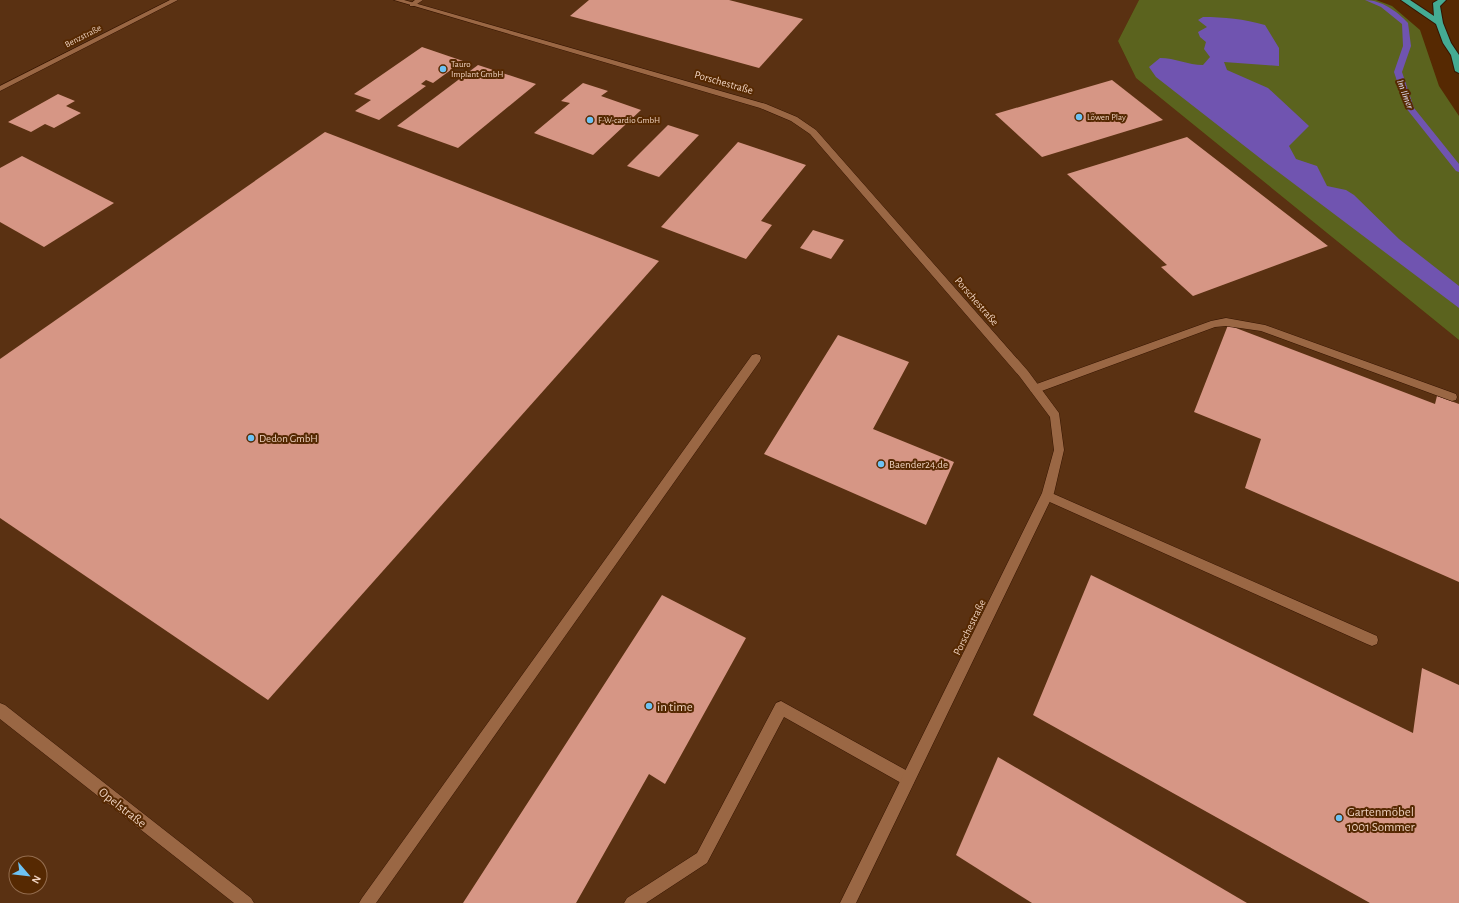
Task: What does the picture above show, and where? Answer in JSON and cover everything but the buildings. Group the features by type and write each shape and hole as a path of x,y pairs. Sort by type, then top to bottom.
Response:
{"highway":[{"path":"1405,0 1439,23"},
{"path":"1442,0 1436,5 1439,23 1447,43 1455,55 1459,71"},
{"path":"1455,55 1459,45"}],"street":[{"name":"Benzstraße","path":"0,89 175,0"},
{"name":"Porschestraße","path":"397,0 416,2 763,106 794,119 813,132 1024,374 1055,416 1059,450 1047,496 848,903"},
{"path":"1035,389 1214,324 1226,322 1262,328 1452,397"},
{"path":"367,903 756,358"},
{"path":"1047,496 1372,640"},
{"path":"632,903 702,858 781,708 908,779"},
{"name":"Opelstraße","path":"0,710 246,903"}],"shaded area":[{"path":"0,0 1139,0 1118,41 1136,78 1459,340 1459,903 0,903"},
{"path":"1203,17 1219,17 1265,25 1279,48 1279,66 1224,62 1227,70 1268,88 1309,126 1289,146 1296,159 1317,166 1327,186 1346,190 1354,195 1399,239 1459,286 1459,308 1265,162 1156,77 1149,67 1160,58 1203,65 1210,57 1204,49 1206,42 1200,37 1198,32 1207,27 1198,20"}],"green space":[{"path":"1139,0 1376,0 1392,6 1420,30 1439,86 1459,116 1459,340 1136,78 1118,41"}],"waterway":[{"name":"Im Ilmer","path":"1368,0 1383,6 1405,23 1407,46 1398,72 1410,108 1459,169"}],"place":[{"name":"Tauro Implant GmbH","path":"443,69"},
{"name":"Löwen Play","path":"1079,117"},
{"name":"F-W-cardio GmbH","path":"590,120"},
{"name":"Dedon GmbH","path":"251,438"},
{"name":"Baender24.de","path":"881,464"},
{"name":"in time","path":"649,706"},
{"name":"Gartenmöbel 1001 Sommer","path":"1339,818"}]}
